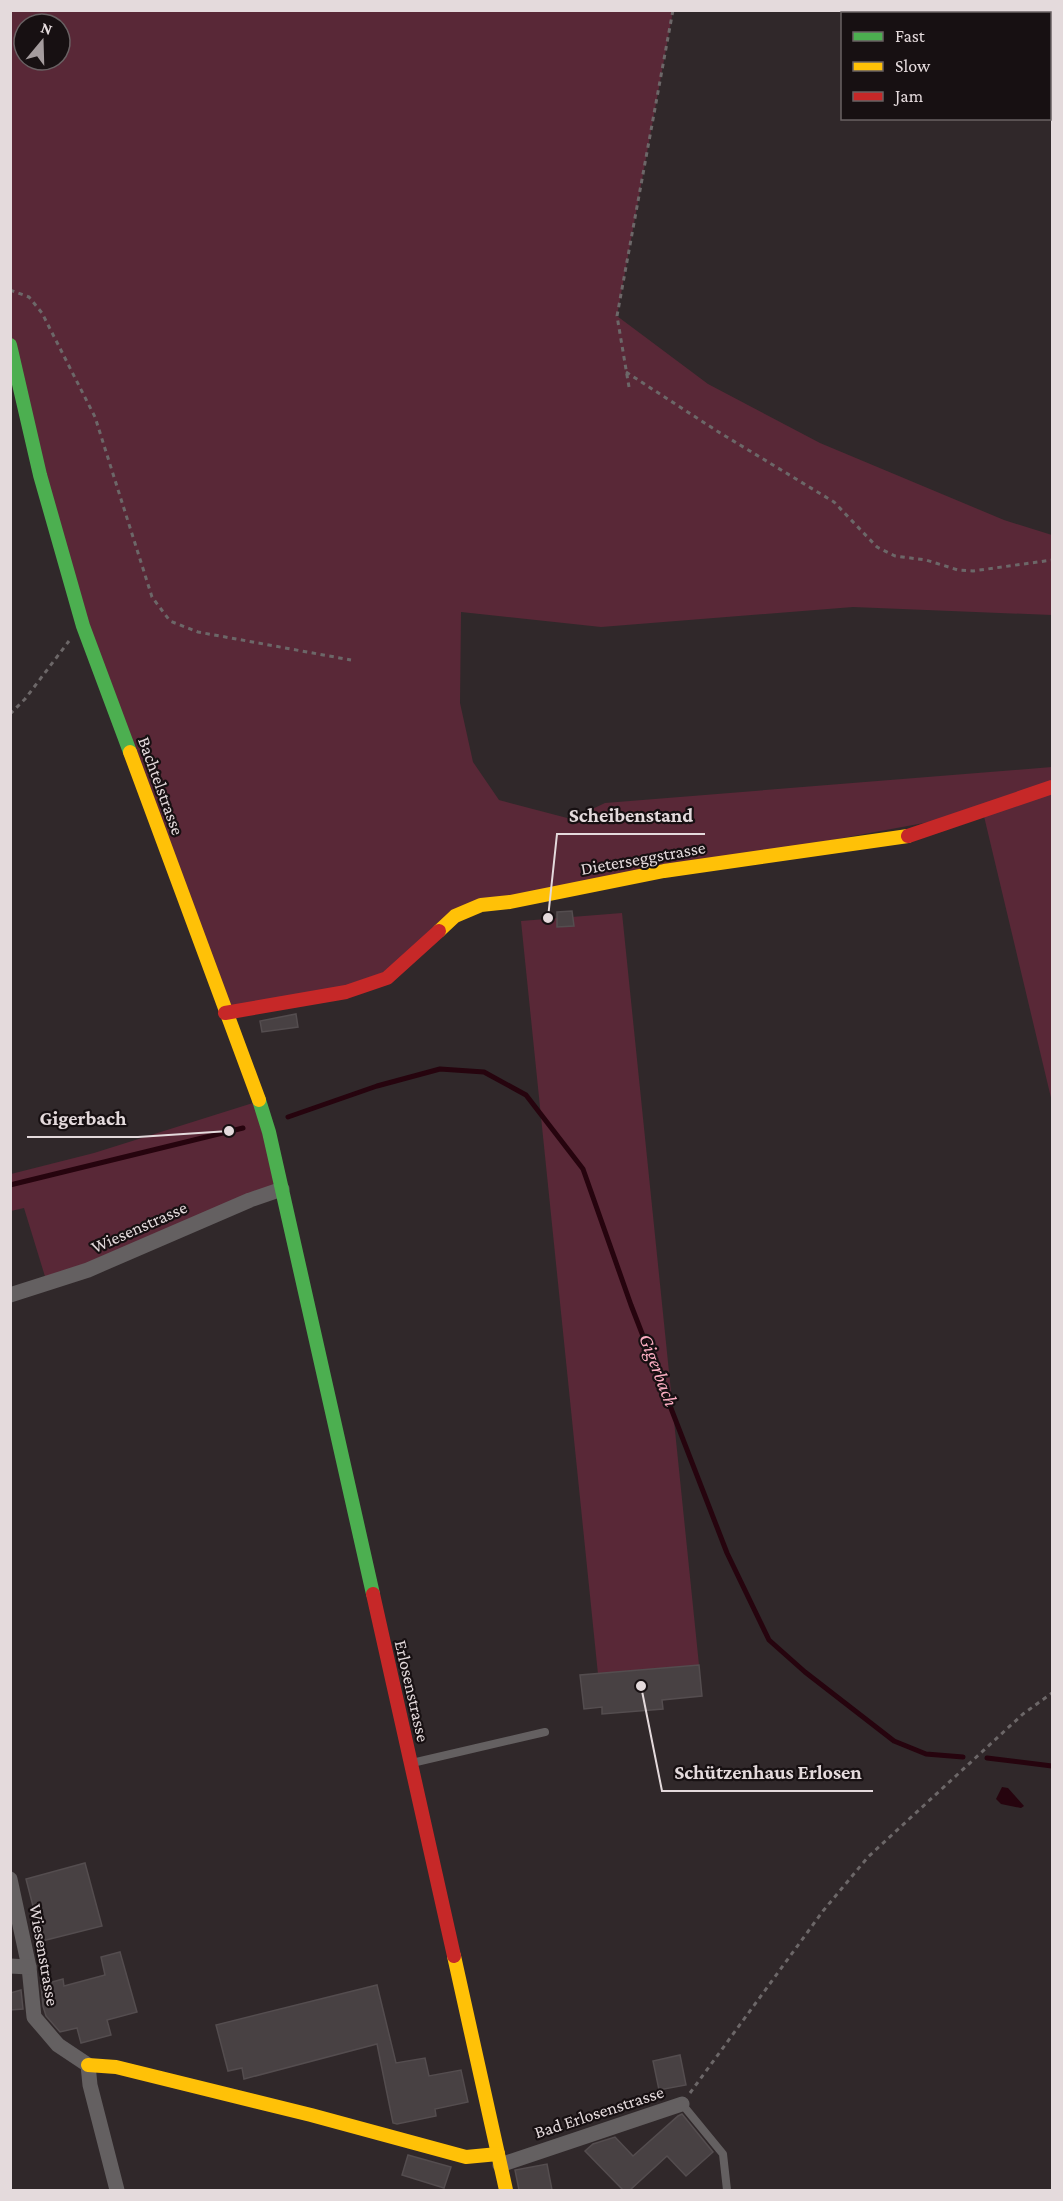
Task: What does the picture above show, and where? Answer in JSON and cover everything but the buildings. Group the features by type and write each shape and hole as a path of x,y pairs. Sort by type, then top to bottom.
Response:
{"street":[{"name":"Bachtelstrasse","path":"10,345 40,475 83,626 259,1101 269,1132 291,1235"},
{"name":"Dieterseggstrasse","path":"225,1013 346,992 387,978 455,916 481,905 510,902 664,871 914,835 1053,787"},
{"name":"Wiesenstrasse","path":"10,1295 88,1270 250,1200 282,1189"},
{"name":"Erlosenstrasse","path":"291,1235 506,2190"},
{"name":"Wiesenstrasse","path":"10,1879 29,1967 34,2016 58,2045 88,2065"},
{"path":"10,1966 29,1967"},
{"path":"117,2190 90,2085 88,2065 116,2067 311,2115 466,2157 499,2160"},
{"name":"Bad Erlosenstrasse","path":"499,2160 682,2104"}],"lane":[{"path":"410,1764 545,1732"},
{"name":"Bad Erlosenstrasse","path":"682,2104 723,2154 727,2190"}],"path":[{"path":"629,387 617,316 673,10"},
{"path":"10,290 29,297 42,313 95,417 152,597 170,621 198,632 351,660"},
{"path":"626,372 717,431 834,502 877,547 895,556 926,561 958,570 973,571 1053,560"},
{"path":"10,714 25,699 65,645 83,626"},
{"path":"682,2104 823,1911 868,1857 1023,1714 1053,1693"}],"shaded area":[{"path":"10,11 673,11 617,316 708,384 820,443 1004,520 1052,535 1052,615 853,607 601,627 461,612 460,703 473,762 499,800 571,819 605,803 1052,767 1052,1102 983,812 481,905 387,978 225,1013 83,626 11,345"},
{"path":"622,913 699,1665 598,1674 521,921"},
{"path":"259,1101 282,1189 47,1283 24,1208 11,1211 11,1174 94,1153"},
{"path":"1002,1787 1008,1788 1024,1806 1021,1808 1001,1804 996,1799"}],"waterway":[{"name":"Gigerbach","path":"288,1117 377,1086 440,1069 484,1072 526,1095 583,1169 631,1305 727,1553 769,1640 805,1672 894,1741 926,1754 963,1757"},
{"name":"Gigerbach","path":"10,1185 243,1128"},
{"name":"Gigerbach","path":"987,1758 1052,1766"}],"traffic: fast":[{"path":"10,345 40,475 83,626 130,752"},
{"path":"259,1100 269,1132 373,1594"}],"traffic: slow":[{"path":"130,752 259,1100"},
{"path":"439,931 455,916 481,905 510,902 664,871 908,836"},
{"path":"454,1956 506,2190"},
{"path":"88,2065 116,2067 311,2115 466,2157 498,2154"}],"traffic: jam":[{"path":"908,836 1052,787"},
{"path":"225,1013 346,992 387,978 439,931"},
{"path":"373,1594 454,1956"}],"place":[{"name":"Scheibenstand","path":"548,918"},
{"name":"Gigerbach","path":"229,1131"},
{"name":"Schützenhaus Erlosen","path":"641,1686"}]}
